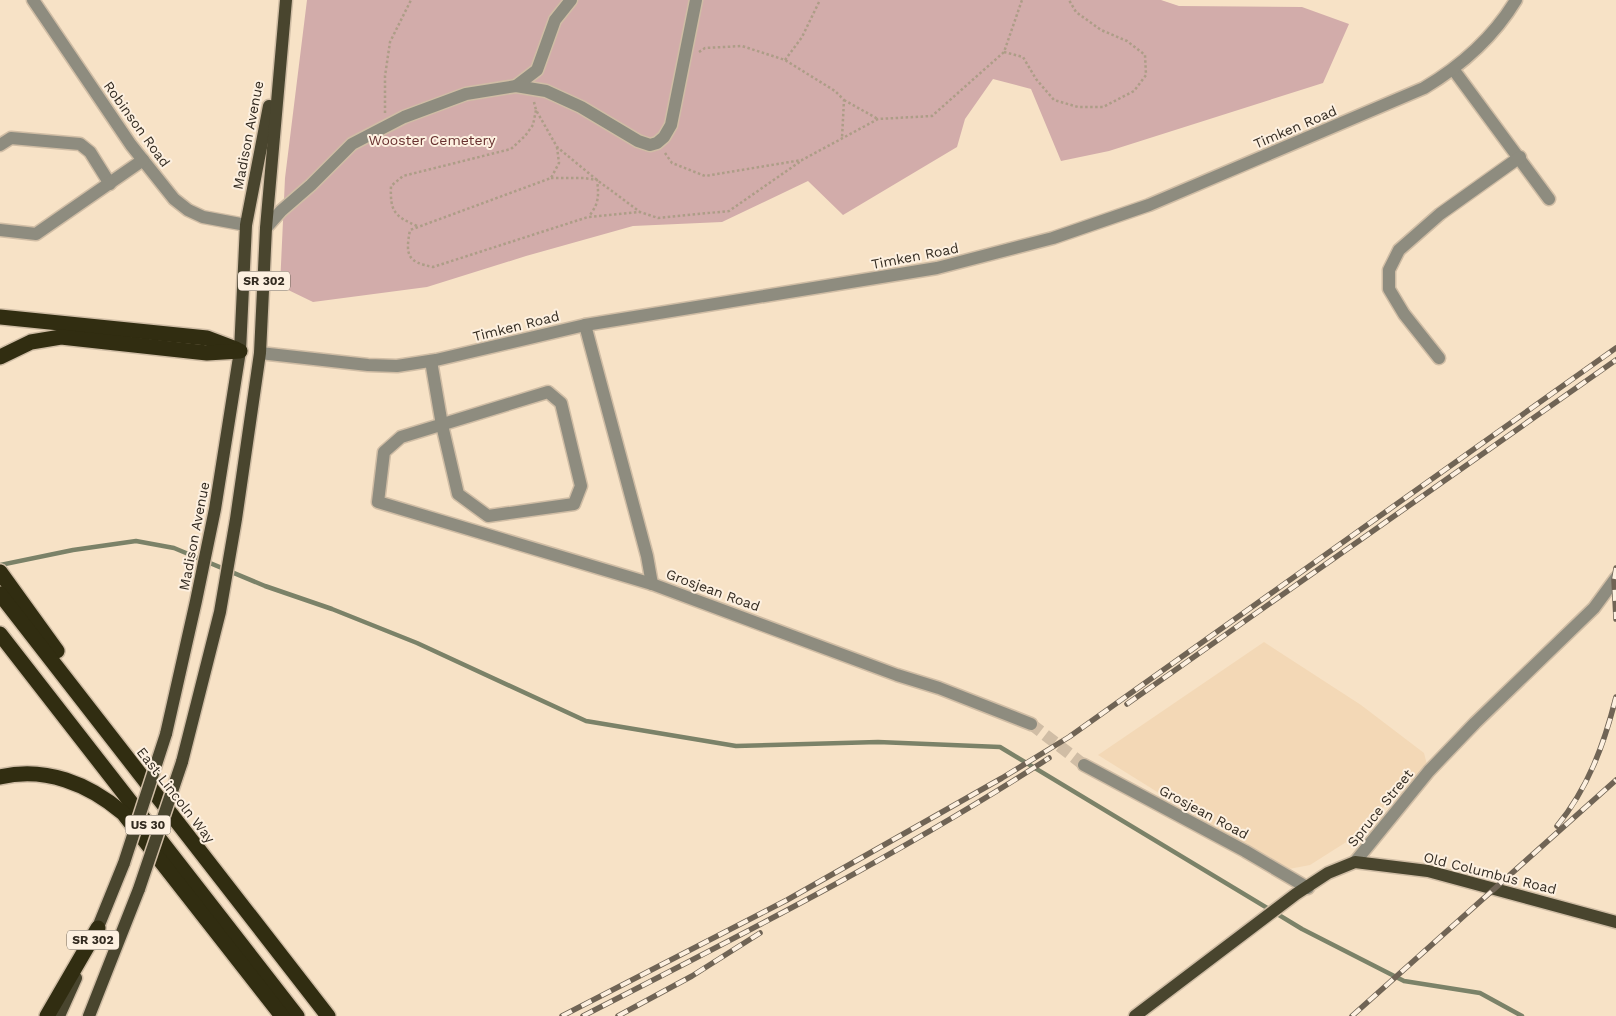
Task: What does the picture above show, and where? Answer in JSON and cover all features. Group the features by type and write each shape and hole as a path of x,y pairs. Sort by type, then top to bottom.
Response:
{"highway":[{"path":"0,317 207,338 240,351"},
{"path":"0,357 31,342 61,337 207,353 240,351"},
{"path":"0,572 22,613"},
{"name":"East Lincoln Way","path":"0,594 22,613 115,743 328,1016"},
{"name":"US 30","path":"0,634 297,1016"},
{"path":"0,777 11,774 49,776 68,780 107,799 123,813 282,1016"},
{"path":"47,1016 98,928"}],"main road":[{"name":"Madison Avenue","path":"89,1016 139,889 182,762 220,612 236,519 260,353 266,228 286,0"},
{"name":"Madison Avenue","path":"59,1016 124,863 166,734 215,509 240,351 246,225 281,42"},
{"path":"240,351 260,353"},
{"name":"Spruce Street","path":"1134,1016 1302,891 1328,873 1355,862"},
{"name":"Old Columbus Road","path":"1355,862 1428,871 1616,922"}],"street":[{"name":"Robinson Road","path":"33,0 71,58 143,160 174,199 188,210 203,217 246,225"},
{"path":"516,86 537,70 555,20 571,0"},
{"path":"266,228 281,211 312,185 352,144 404,117 466,94 516,86 546,91 581,107 638,141 650,145 657,143 664,137 671,125 696,0"},
{"name":"Timken Road","path":"260,353 377,366 397,366 431,361 584,324 937,268 1053,238 1149,205 1424,88 1453,69 1481,46 1516,0"},
{"path":"1453,69 1549,199"},
{"path":"537,70 546,91"},
{"path":"0,145 11,138 80,144 90,152 110,184"},
{"path":"1439,358 1404,314 1389,290 1389,270 1399,250 1440,214 1520,158"},
{"path":"0,230 36,234 143,160"},
{"path":"584,324 644,546 652,584"},
{"path":"431,361 442,425 458,494 488,516 574,504 582,486 562,403 548,392 442,425"},
{"name":"Grosjean Road","path":"442,425 401,437 384,452 378,502 652,584 897,675 939,688 1031,724"},
{"name":"Spruce Street","path":"1355,862 1429,771 1475,723 1594,608 1616,578"},
{"name":"Grosjean Road","path":"1084,765 1245,851 1302,891"}],"path":[{"path":"385,127 385,76 390,42 411,0"},
{"path":"785,60 802,38 820,0"},
{"path":"530,88 536,110 557,147 640,212 658,218 729,211 802,160 878,119 932,116 1004,52 1022,0"},
{"path":"1004,52 1023,57 1036,79 1054,100 1078,107 1103,107 1134,91 1146,74 1145,55 1127,41 1101,30 1076,12 1069,0"},
{"path":"683,63 705,48 742,46 785,60 835,91 844,100 878,119"},
{"path":"842,138 844,100"},
{"path":"417,226 401,219 390,204 392,186 403,176 511,149 525,136 533,125 536,110"},
{"path":"657,143 672,163 706,176 802,160"},
{"path":"551,178 559,163 557,147"},
{"path":"597,180 551,178 417,226 410,230 407,246 411,258 418,264 433,267 588,217 640,212"},
{"path":"588,217 596,208 599,196 597,180"}],"shaded area":[{"path":"1264,642 1361,705 1424,753 1427,765 1351,839 1310,865 1289,869 1268,861 1098,755"}],"green space":[{"name":"Wooster Cemetery","path":"307,0 1161,0 1179,6 1302,7 1349,24 1323,83 1109,151 1061,161 1031,89 993,79 965,119 957,147 843,215 808,181 722,222 633,226 526,256 427,287 313,302 280,286 285,178"}],"waterway":[{"path":"0,565 73,550 136,541 174,548 265,586 332,609 417,643 586,721 736,746 878,742 1000,747 1302,929 1404,981 1480,993 1522,1016"}],"tunnel":[{"path":"1031,724 1084,765"}],"railway":[{"path":"562,1016 787,900 1002,778 1069,737 1616,348"},
{"path":"1127,704 1616,360"},
{"path":"1616,568 1614,580 1616,619"},
{"path":"1557,826 1578,797 1594,765 1616,697"},
{"path":"583,1016 820,893 936,827 1049,758"},
{"path":"1352,1016 1616,780"},
{"path":"618,1016 692,976 760,933"}]}
